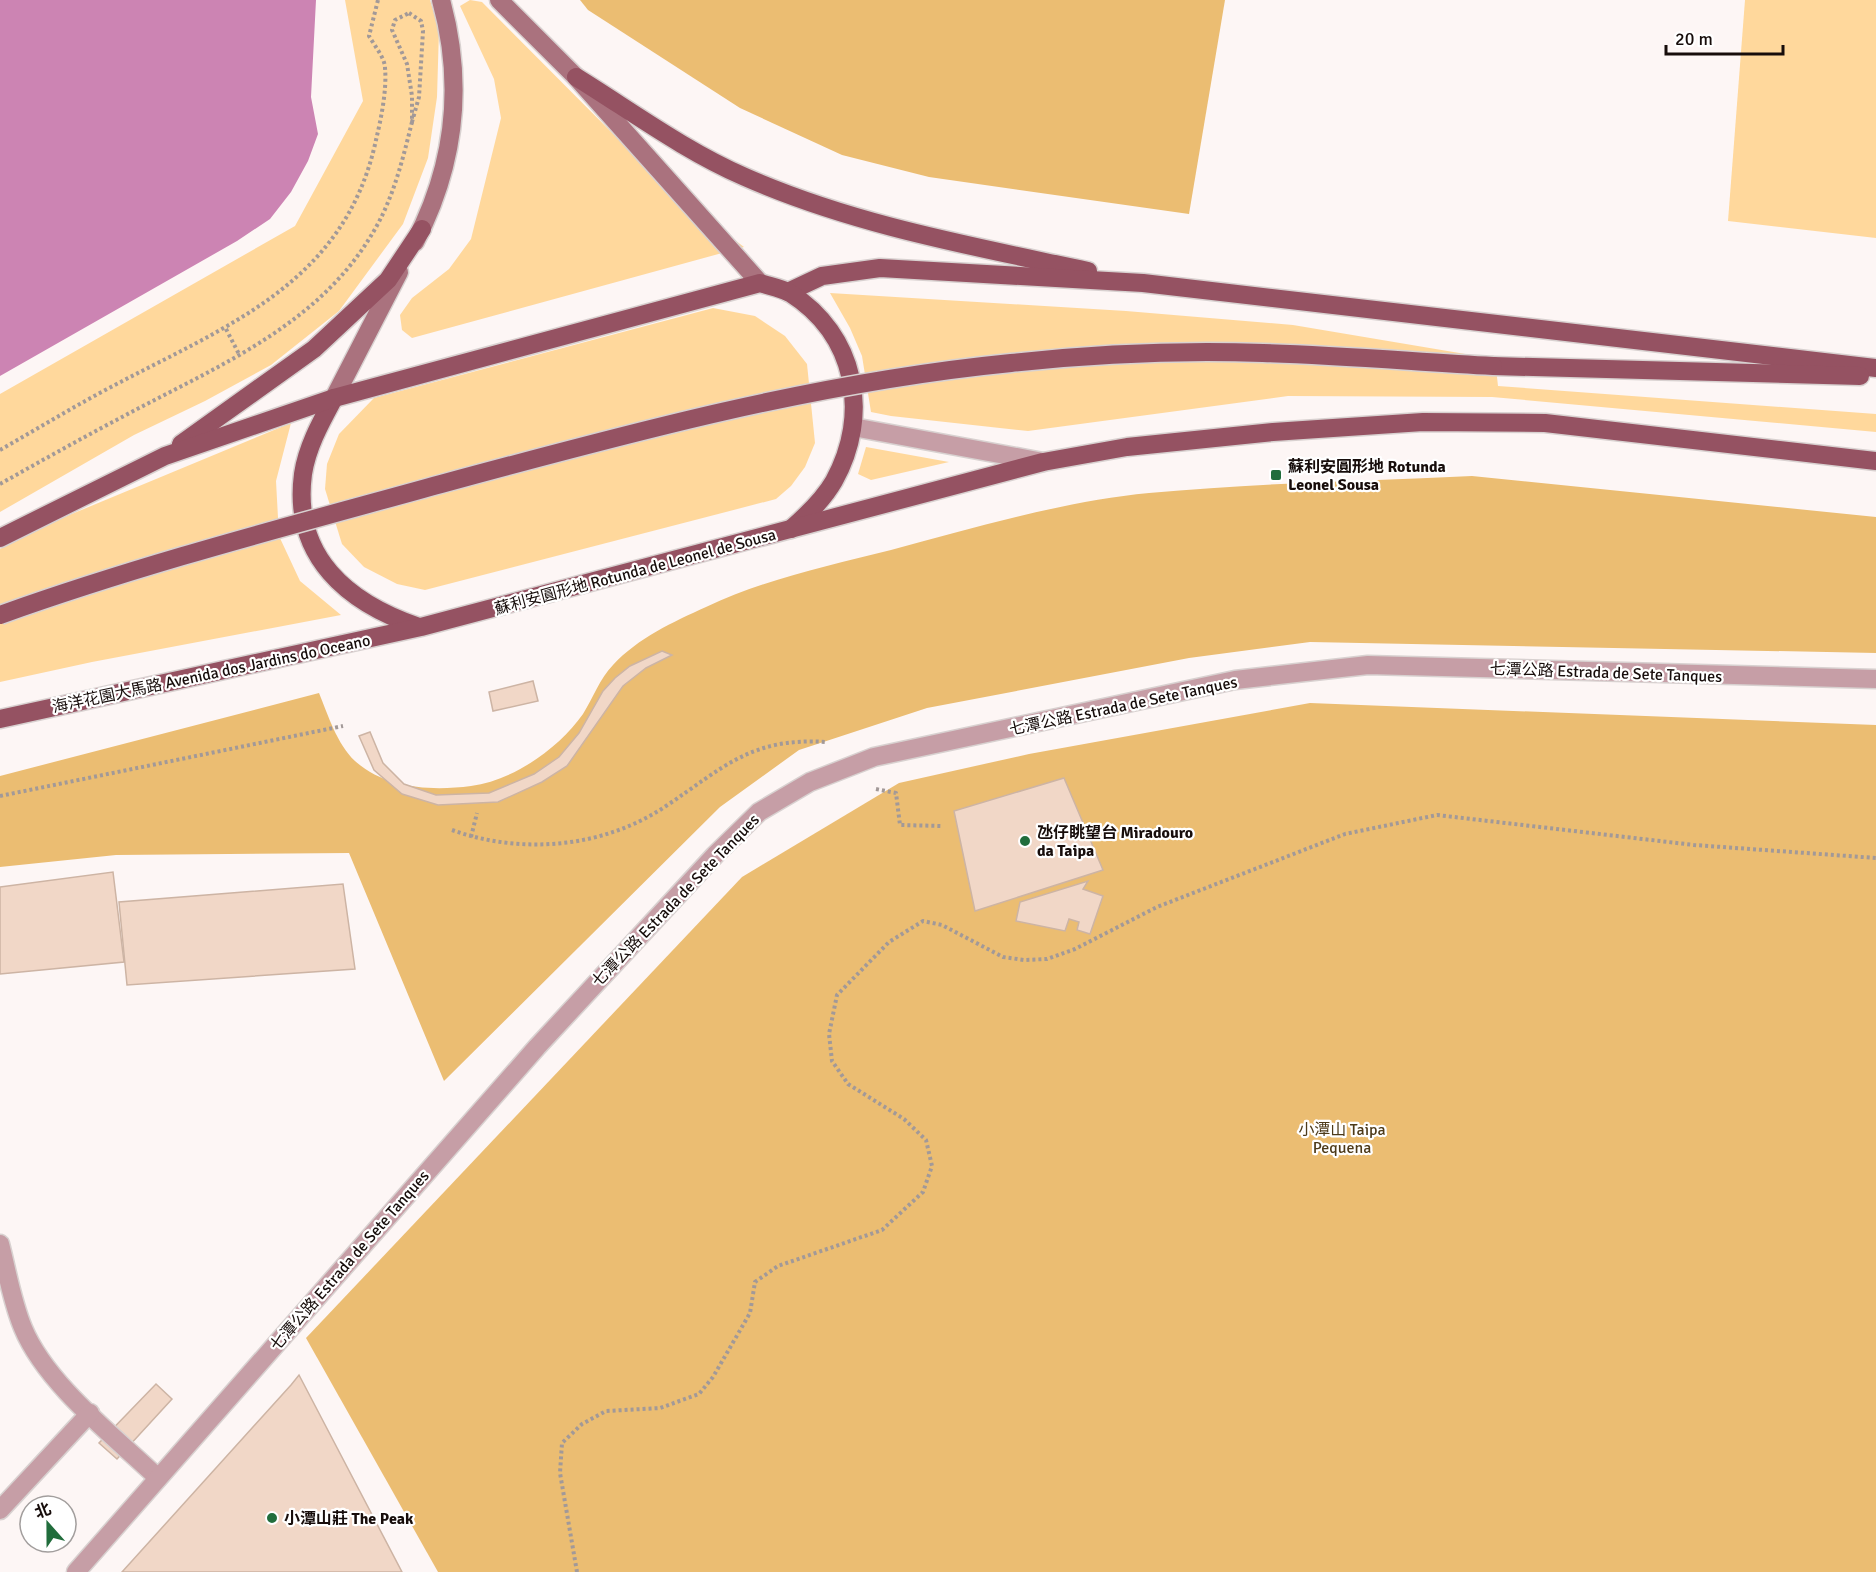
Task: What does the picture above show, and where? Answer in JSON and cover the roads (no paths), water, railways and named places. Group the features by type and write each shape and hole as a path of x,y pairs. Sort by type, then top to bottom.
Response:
{"main road":[{"path":"421,627 380,613 356,597 320,562 309,538 302,503 303,473 313,438 422,229 437,189 448,149 456,92 450,33 441,0"},
{"path":"0,538 165,456 334,398 760,283 576,77 499,0"},
{"path":"576,77 686,146 744,176 815,204 900,230 1143,283"},
{"path":"165,456 314,350 388,280 422,229"},
{"path":"788,292 822,276 880,268 1143,283 1876,368"},
{"name":"蘇利安圓形地 Rotunda de Leonel de Sousa","path":"421,627 787,532 813,509 833,483 844,459 853,427 855,390 840,346 816,313 788,292 760,283"},
{"path":"0,615 203,549 729,410 823,389 1011,363 1170,353 1263,353 1493,366 1876,377"},
{"path":"787,532 1043,462 1149,445 1273,432 1423,422 1545,423 1876,461"},
{"name":"海洋花園大馬路 Avenida dos Jardins do Oceano","path":"0,718 421,627"}],"street":[{"path":"853,427 1043,462"},
{"name":"七潭公路 Estrada de Sete Tanques","path":"76,1572 537,1047 715,855 759,812 810,782 874,757 1234,680 1368,665 1876,679"},
{"path":"0,1244 22,1327 30,1344 58,1382 158,1478"},
{"path":"0,1510 90,1413"}],"place":[{"name":"蘇利安圓形地 Rotunda Leonel Sousa","path":"1276,475"},
{"name":"氹仔眺望台 Miradouro da Taipa","path":"1025,841"},
{"name":"小潭山莊 The Peak","path":"272,1518"}],"park label":[{"name":"小潭山 Taipa Pequena","path":"1342,1138"}]}
